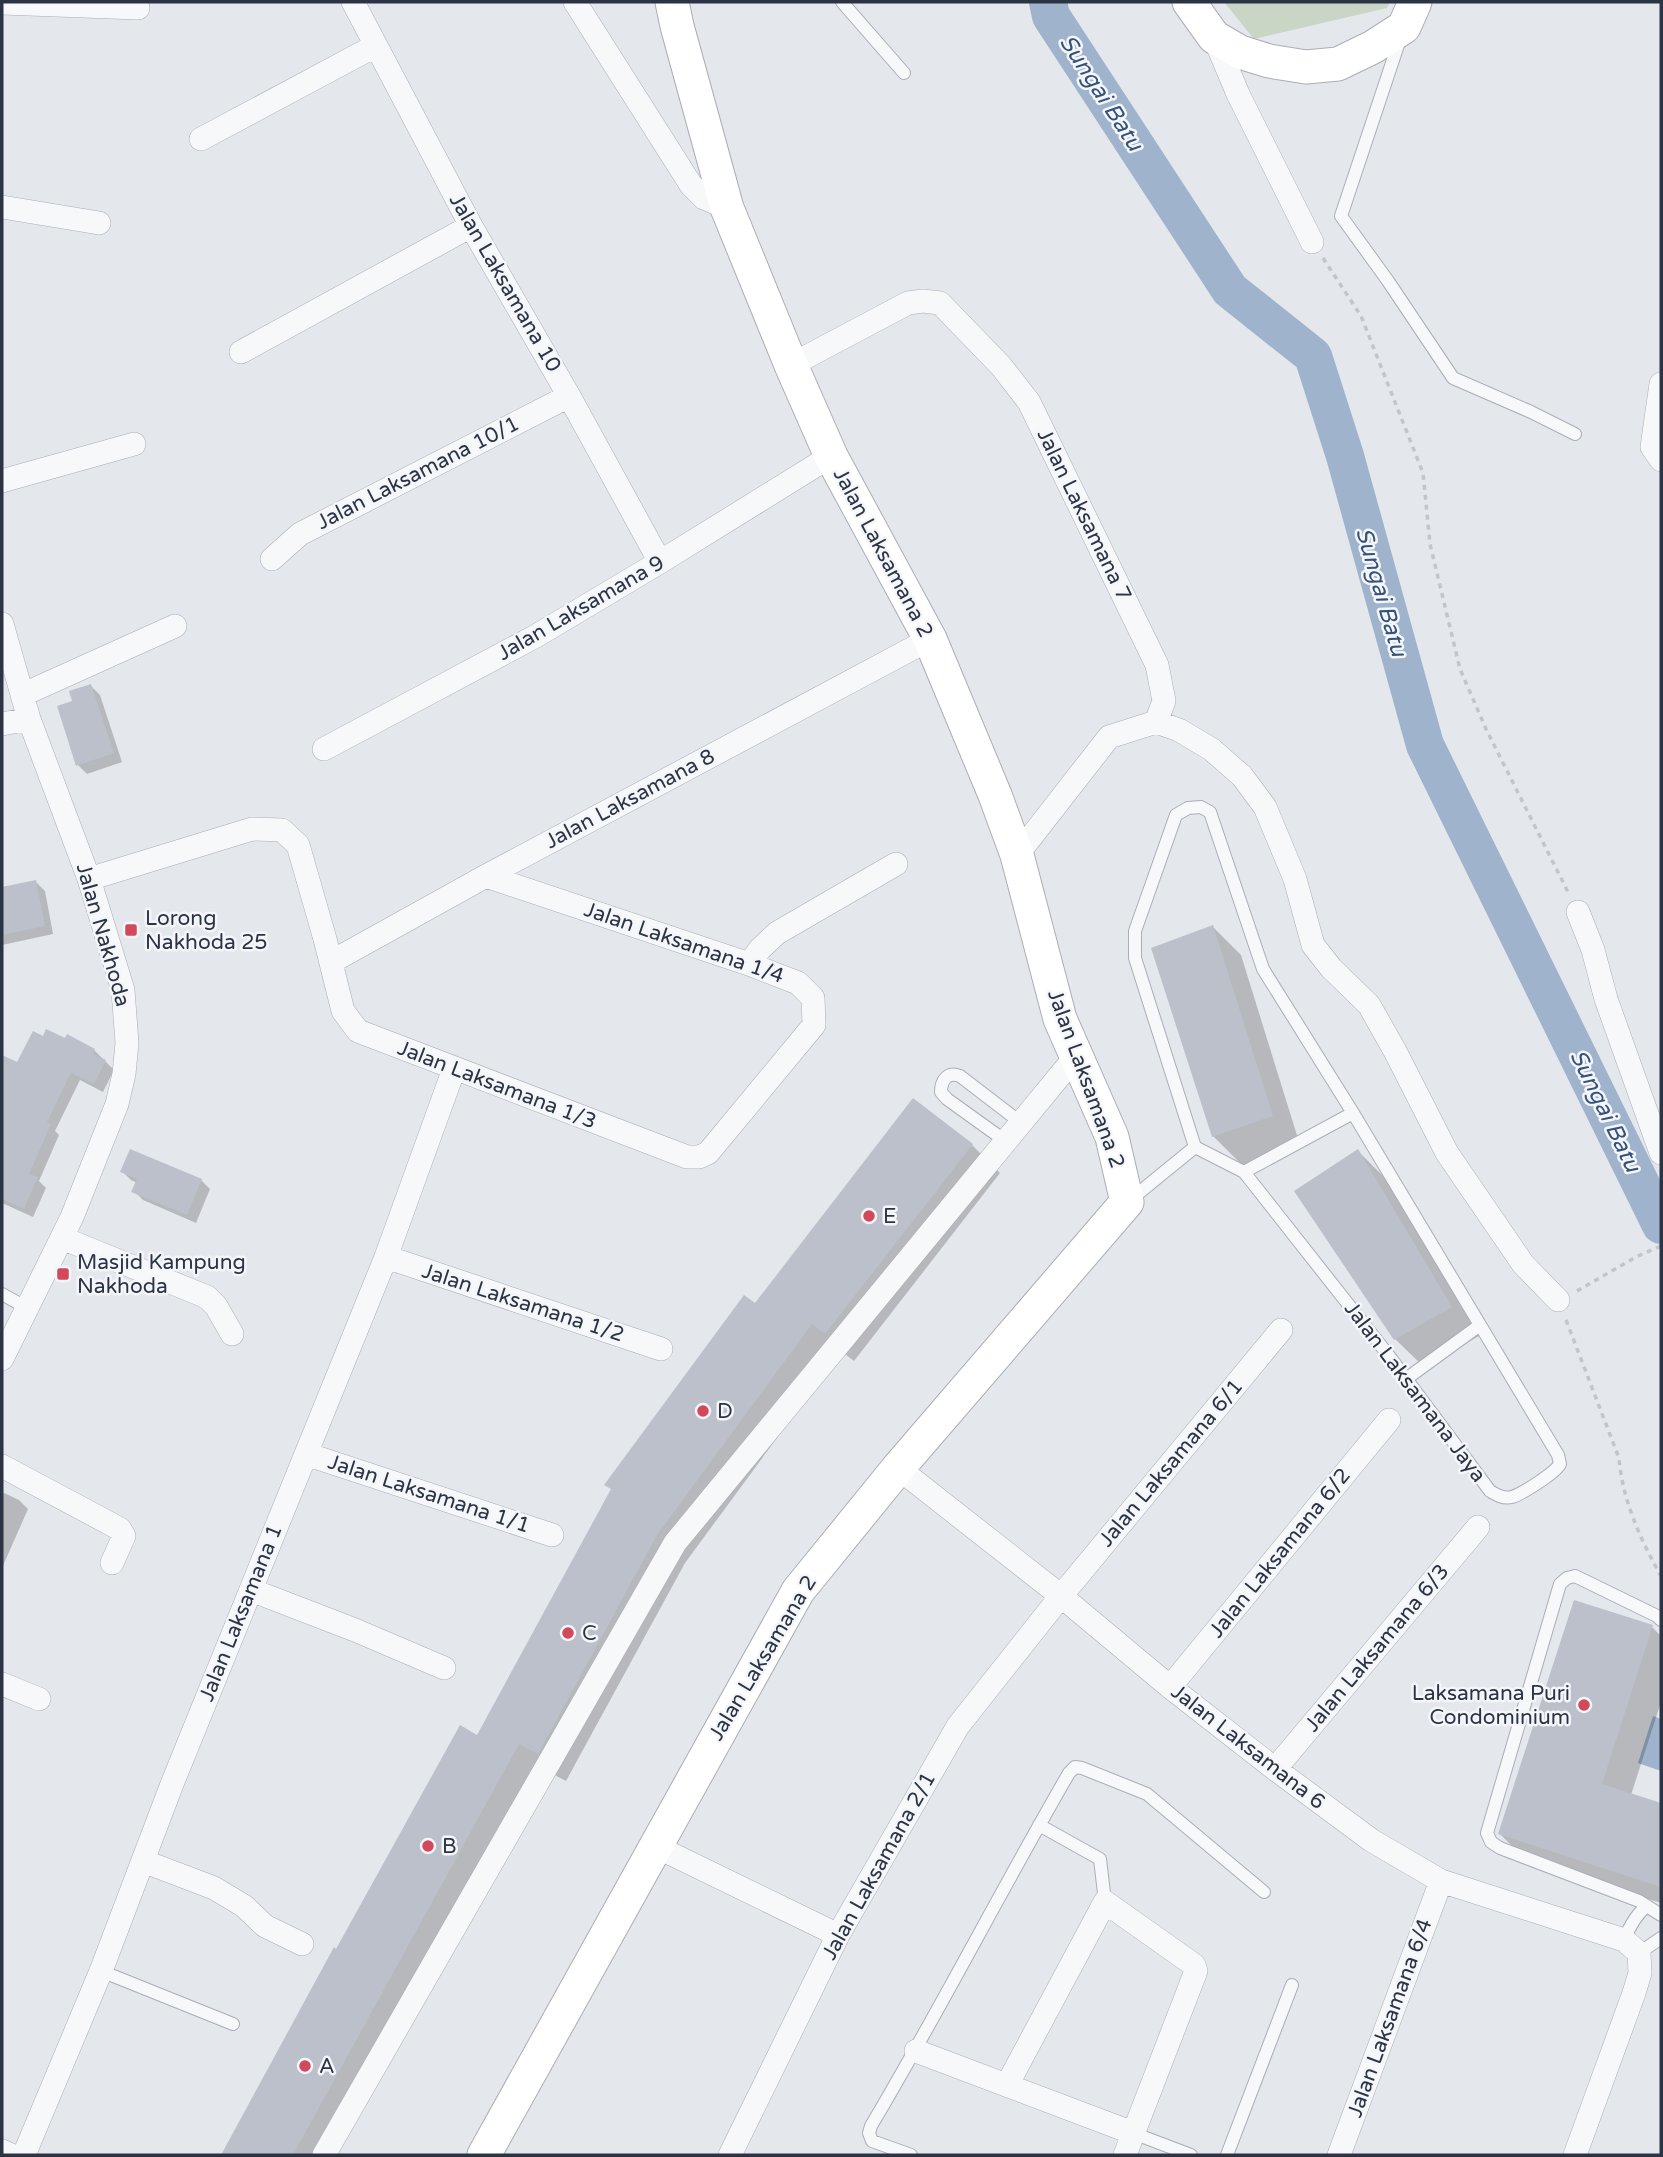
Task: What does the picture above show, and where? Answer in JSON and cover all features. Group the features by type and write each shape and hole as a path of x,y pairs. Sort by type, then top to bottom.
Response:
{"street":[{"path":"2,2 138,8"},
{"name":"Jalan Laksamana 10","path":"353,2 471,226 660,562"},
{"path":"575,2 691,185 704,198 727,208"},
{"name":"Jalan Laksamana 2","path":"484,2155 797,1591 898,1468 1127,1202 1112,1137 1060,1019 1017,855 995,795 930,639 831,456 727,208 672,2"},
{"path":"1189,2 1214,37 1238,94 1312,242"},
{"path":"1214,37 1269,61 1306,67 1338,65 1373,47 1409,14"},
{"path":"201,139 375,46"},
{"path":"2,207 99,223"},
{"path":"241,352 471,226"},
{"name":"Jalan Laksamana 7","path":"791,365 908,303 940,303 950,312 1001,366 1029,402 1157,665 1164,701 1156,722"},
{"path":"1661,384 1652,447 1661,460"},
{"name":"Jalan Laksamana 10/1","path":"272,559 300,534 569,396"},
{"path":"2,481 134,444"},
{"name":"Jalan Laksamana 9","path":"324,749 536,636 831,456"},
{"name":"Jalan Nakhoda","path":"2,624 29,719 89,879 123,990 127,1043 117,1104 62,1238 2,1359"},
{"path":"22,695 175,626"},
{"name":"Jalan Laksamana 8","path":"331,962 486,876 930,639"},
{"path":"2,724 29,719"},
{"path":"1017,855 1109,737 1156,722 1179,730 1210,749 1242,776 1265,807 1295,879 1314,945 1331,968 1368,1005 1395,1051 1447,1153 1523,1264 1558,1300"},
{"path":"89,879 253,829 282,830 298,845 331,962"},
{"path":"749,964 777,933 896,864"},
{"name":"Jalan Laksamana 1/4","path":"486,876 749,964 798,983 813,998 814,1025 708,1153"},
{"path":"1578,912 1661,1153"},
{"name":"Jalan Laksamana 1/3","path":"331,962 343,1011 358,1031 687,1157 699,1157 708,1153"},
{"path":"324,2155 675,1544 1004,1140 1076,1056"},
{"name":"Jalan Laksamana 1","path":"24,2155 101,1971 386,1257 454,1069"},
{"path":"62,1238 207,1297 216,1306 232,1334"},
{"name":"Jalan Laksamana 1/2","path":"386,1257 661,1349"},
{"name":"Jalan Laksamana 6/1","path":"1061,1596 1281,1330"},
{"name":"Jalan Laksamana 6/2","path":"1170,1687 1390,1420"},
{"name":"Jalan Laksamana 1/1","path":"306,1454 552,1535"},
{"path":"2,1466 120,1529 124,1536 112,1563"},
{"name":"Jalan Laksamana 6","path":"898,1468 1061,1596 1170,1687 1371,1840 1441,1881 1632,1946"},
{"name":"Jalan Laksamana 6/3","path":"1275,1769 1478,1527"},
{"path":"251,1590 444,1668"},
{"name":"Jalan Laksamana 2/1","path":"730,2155 838,1935 958,1726 1061,1596"},
{"path":"2,1684 39,1699"},
{"path":"655,1846 838,1935"},
{"path":"143,1861 214,1888 244,1906 265,1926 302,1944"},
{"name":"Jalan Laksamana 6/4","path":"1339,2155 1441,1881"},
{"path":"1007,2085 1105,1902 1194,1965 1196,1971 1125,2155"},
{"path":"1575,2155 1640,1973 1632,1946"},
{"path":"916,2051 1133,2133"},
{"path":"2,2151 11,2155"}],"lane":[{"path":"842,2 904,73"},
{"path":"1409,14 1341,216 1453,378 1575,434"},
{"name":"Jalan Laksamana Jaya","path":"1201,807 1210,811 1263,969 1353,1113 1558,1455 1560,1464 1556,1472 1512,1496 1502,1497 1490,1491 1244,1172 1195,1147 1135,958 1135,931 1176,815 1188,808 1201,807"},
{"path":"1004,1140 947,1099 941,1092 941,1083 947,1076 954,1073 960,1076 1020,1122"},
{"path":"1244,1172 1353,1113"},
{"path":"1127,1202 1195,1147"},
{"path":"2,1294 27,1308"},
{"path":"1406,1379 1480,1325"},
{"path":"1661,1620 1575,1576 1567,1577 1560,1584 1487,1833 1491,1842 1500,1848 1639,1901 1661,1915"},
{"path":"911,2155 872,2141 869,2133 871,2126 916,2051 1039,1825 1075,1767 1147,1794 1264,1892"},
{"path":"1039,1825 1100,1859 1105,1902"},
{"path":"1647,1906 1641,1910 1628,1930 1632,1946 1661,1938"},
{"path":"101,1971 233,2024"},
{"path":"1227,2155 1292,1985"},
{"path":"1133,2133 1191,2155"}],"path":[{"path":"1312,242 1361,316 1423,473 1430,544 1460,669 1486,729 1578,912"},
{"path":"1661,1246 1558,1300 1619,1458 1620,1478 1627,1498 1649,1555 1661,1576"}],"green space":[{"path":"1224,2 1390,2 1387,8 1254,39"}],"water":[{"path":"1653,1716 1661,1719 1661,1771 1638,1763"}],"building":[{"path":"91,684 114,753 76,766 57,706 72,701 69,691"},
{"path":"36,880 45,926 2,935 2,887"},
{"path":"1213,925 1273,1116 1212,1137 1151,948"},
{"path":"46,1029 65,1038 67,1034 95,1049 93,1054 106,1060 94,1084 71,1073 47,1122 51,1124 29,1174 38,1177 24,1209 2,1199 2,1055 17,1062 33,1031 43,1036"},
{"path":"913,1098 973,1144 825,1334 812,1324 657,1535 538,1754 519,1744 293,2155 221,2155 334,1947 336,1949 460,1725 477,1735 611,1489 604,1485 744,1295 755,1303"},
{"path":"130,1149 202,1179 187,1215 131,1192 137,1179 120,1172"},
{"path":"1358,1149 1452,1307 1394,1340 1294,1191"},
{"name":"Laksamana Puri Condominium","path":"1574,1600 1653,1625 1602,1784 1661,1803 1661,1887 1498,1834"}],"waterway":[{"name":"Sungai Batu","path":"1048,2 1051,16 1230,290 1313,356 1345,456 1425,745 1661,1225"}],"place":[{"name":"Lorong Nakhoda 25","path":"131,930"},
{"name":"E","path":"869,1216"},
{"name":"Masjid Kampung Nakhoda","path":"63,1274"},
{"name":"D","path":"703,1411"},
{"name":"C","path":"568,1633"},
{"name":"Laksamana Puri Condominium","path":"1584,1705"},
{"name":"B","path":"428,1846"},
{"name":"A","path":"305,2066"}]}
